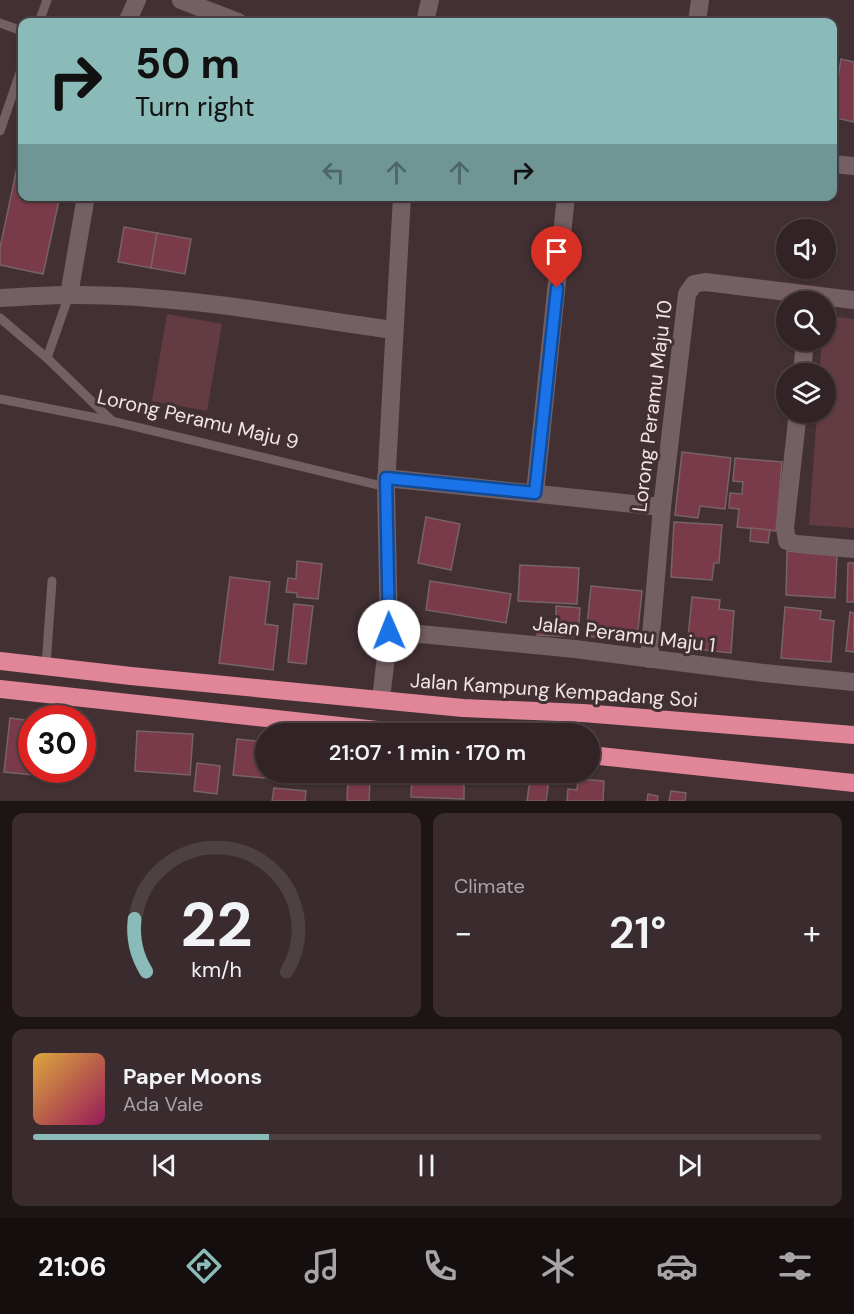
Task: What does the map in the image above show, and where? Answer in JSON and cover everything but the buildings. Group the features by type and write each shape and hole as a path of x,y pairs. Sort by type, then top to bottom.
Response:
{"highway":[{"name":"Jalan Kampung Kempadang Soi","path":"0,661 463,708 583,713 852,736"},
{"path":"0,689 313,723"},
{"path":"600,756 850,782"}],"street":[{"path":"129,18 137,0"},
{"path":"181,0 228,18"},
{"path":"426,18 430,0"},
{"path":"698,18 700,0"},
{"path":"837,164 854,166"},
{"path":"69,295 85,201"},
{"path":"381,699 389,631 386,482 402,201"},
{"path":"535,493 565,201"},
{"name":"Lorong Peramu Maju 10","path":"649,659 662,507 687,294 694,284 705,282 776,293"},
{"path":"0,298 69,295 151,298 393,330"},
{"name":"Lorong Peramu Maju 10","path":"836,299 854,300"},
{"path":"797,423 785,528 787,541 796,544 854,549"},
{"path":"386,482 535,493 662,507"},
{"name":"Jalan Peramu Maju 1","path":"389,631 575,649 854,682"}],"lane":[{"path":"40,18 47,0"},
{"path":"0,23 18,30"},
{"path":"0,131 18,79"},
{"path":"47,358 69,295"},
{"path":"0,318 47,358 112,421"},
{"name":"Lorong Peramu Maju 9","path":"0,399 112,421 386,482"},
{"path":"46,666 52,581"}],"shaded area":[{"path":"167,314 222,324 207,411 152,401"},
{"path":"836,317 854,319 854,528 809,525 816,423 836,423 836,363 820,363 821,351 836,351"}],"route":[{"path":"389,631 386,478 535,493 557,288"}]}
